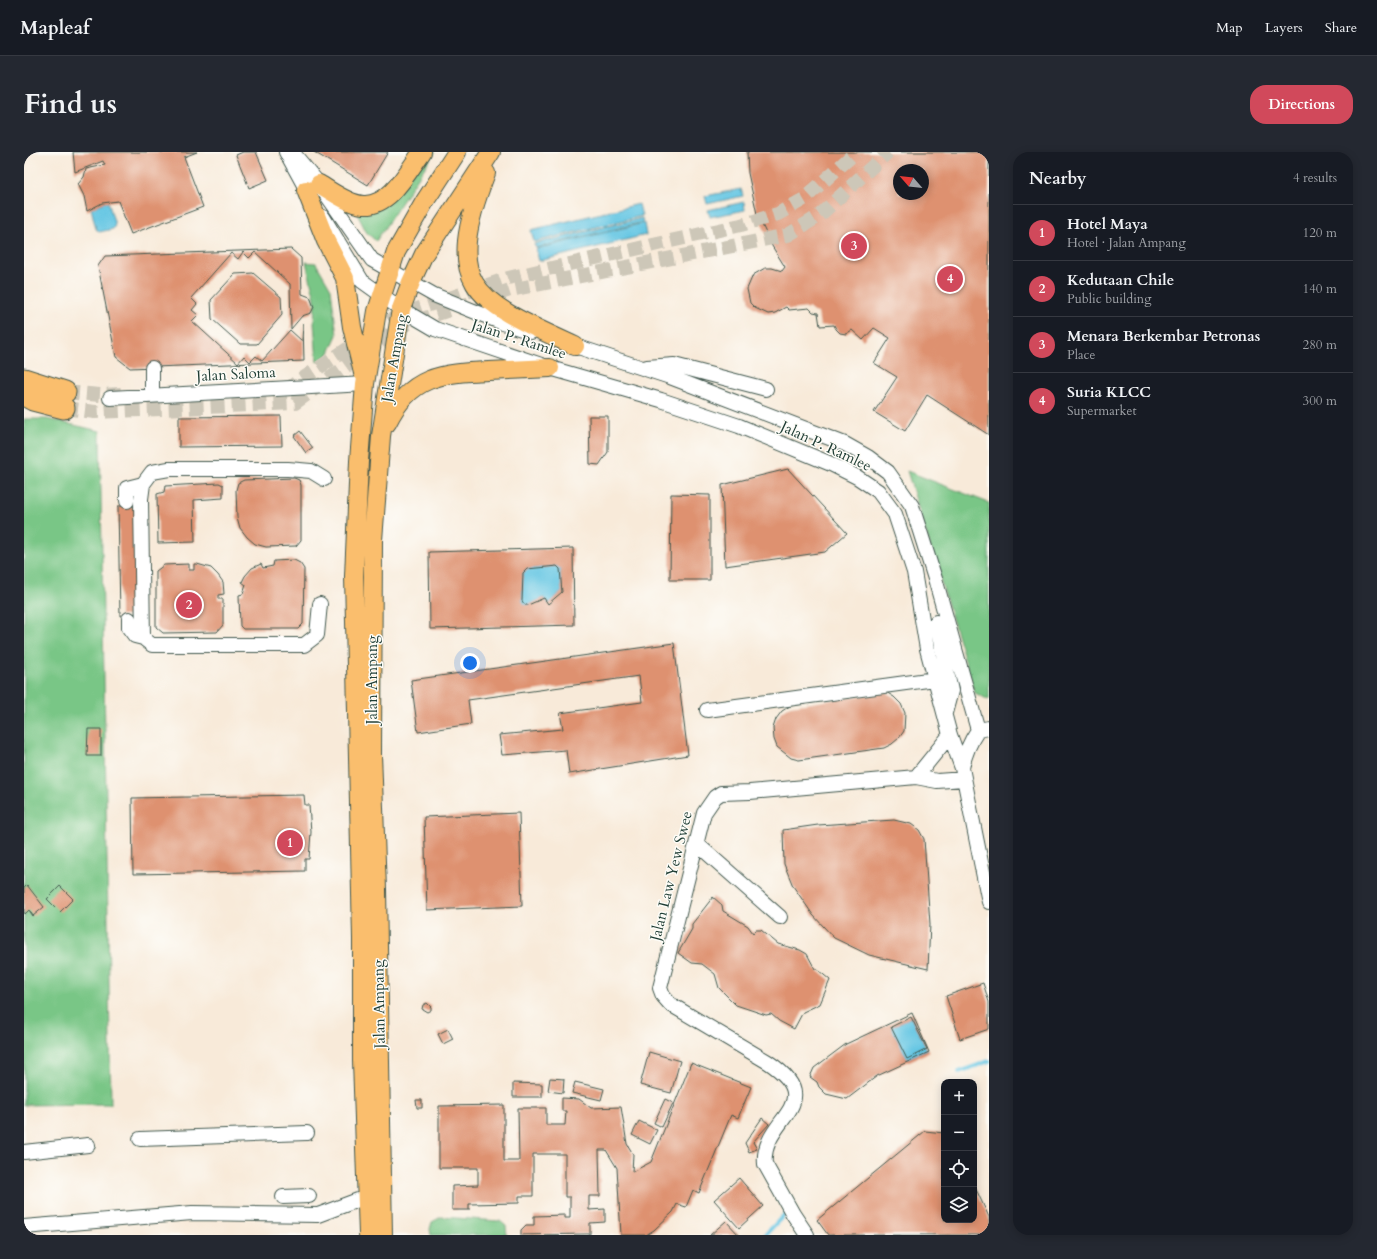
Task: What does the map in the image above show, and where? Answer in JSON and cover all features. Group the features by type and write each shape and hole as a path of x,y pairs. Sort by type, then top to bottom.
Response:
{"highway":[{"path":"24,379 65,400 34,400 24,395"}],"main road":[{"path":"312,187 363,205 375,203 385,198 400,182 422,152"},
{"name":"Jalan Ampang","path":"368,1235 362,1061 362,939 354,576 365,384 374,323 381,296 399,245 457,152"},
{"name":"Jalan Ampang","path":"383,1235 377,889 372,754 373,540 381,436 401,309 411,282 424,254 491,152"},
{"path":"494,152 475,201 468,227 465,254 472,281 480,293 512,317 575,346"},
{"path":"312,187 326,241 345,278 352,327 365,384"},
{"path":"381,436 394,409 404,396 424,381 450,372 550,368"}],"street":[{"path":"286,152 312,187"},
{"path":"293,152 312,187"},
{"name":"Jalan P. Ramlee","path":"312,187 372,260 434,295 503,323 641,367 845,444 868,457 888,472 912,506 984,729"},
{"name":"Jalan P. Ramlee","path":"312,187 362,281 381,296 435,329 550,368 662,400 738,426 831,464 857,477 878,491 895,514 914,572 927,649 950,735 963,774 989,902"},
{"path":"641,367 674,365 766,389"},
{"path":"152,368 152,396"},
{"name":"Jalan Saloma","path":"110,398 365,384"},
{"path":"144,638 141,499 143,484 152,472 169,469 288,469 311,471 324,479"},
{"path":"127,501 127,488 143,484"},
{"path":"129,619 129,628 135,636 144,638 152,645 304,645 317,635 320,604"},
{"path":"936,622 950,691 945,715"},
{"path":"707,710 935,679"},
{"path":"963,774 968,746 984,729"},
{"path":"916,777 950,735"},
{"name":"Jalan Law Yew Swee","path":"807,1235 793,1214 765,1164 764,1156 773,1132 793,1106 794,1094 790,1081 782,1072 768,1062 670,1004 663,996 660,988 704,813 715,797 721,793 750,792 916,777 937,781 963,774"},
{"path":"697,844 780,917"},
{"path":"140,1139 307,1133"},
{"path":"24,1152 88,1145"},
{"path":"283,1197 309,1196"},
{"path":"24,1226 192,1214 318,1216 358,1200 367,1199"}],"green space":[{"path":"428,152 435,152 376,241 367,233 356,212"},
{"path":"306,262 316,263 331,289 337,335 328,355 317,362 314,323 315,299"},
{"path":"24,419 47,419 100,431 111,1104 24,1105"},
{"path":"907,471 989,503 989,700 975,693"},
{"path":"441,1217 500,1221 506,1226 507,1235 431,1235 430,1229 432,1222"}],"water":[{"path":"741,189 743,196 707,204 705,196"},
{"path":"108,201 115,225 113,229 99,232 96,229 91,208"},
{"path":"744,202 745,210 710,217 708,210"},
{"path":"639,204 642,216 534,242 531,230"},
{"path":"642,218 643,222 536,248 534,244"},
{"path":"644,223 646,235 539,261 536,249"},
{"path":"557,566 560,569 562,592 548,604 544,598 525,605 522,601 523,573 527,569"},
{"path":"911,1017 927,1049 907,1059 891,1027"}],"building":[{"path":"73,152 197,152 184,157 203,207 131,234 118,201 102,203 87,211 84,196 78,184 84,177 86,169 105,165 103,161 75,172"},
{"path":"243,152 256,152 268,180 249,188 236,155"},
{"path":"314,152 388,152 368,185"},
{"path":"747,152 989,152 989,435 927,395 905,431 874,412 897,377 874,363 890,338 874,328 863,340 852,330 846,334 840,333 834,325 820,326 818,313 813,312 809,308 789,310 786,307 775,313 768,314 755,308 750,303 747,289 753,275 765,268 772,268 782,271 785,267 772,246 757,214 748,173"},
{"path":"291,249 301,258 302,294 310,297 314,307 311,313 302,316 291,329 290,284 255,252 249,258 243,252 238,259 231,253 191,298 197,304 192,310 198,315 192,321 238,363 244,356 250,362 256,356 262,361 290,330 302,341 303,323 304,361 130,368 116,357 98,266 105,256"},
{"path":"253,273 281,297 282,315 257,344 240,344 212,319 211,300 235,274"},
{"path":"281,416 282,446 179,447 179,417"},
{"path":"589,416 608,416 608,452 599,465 590,464"},
{"path":"300,431 313,448 306,453 294,436"},
{"path":"788,469 847,533 825,552 725,566 722,485"},
{"path":"294,478 299,480 301,485 301,540 296,546 266,547 255,544 240,528 237,517 236,490 238,483 244,480"},
{"path":"219,483 223,485 223,498 194,500 195,542 158,543 157,494 164,492 165,486"},
{"path":"671,494 710,495 710,580 670,580"},
{"path":"118,506 137,506 139,616 120,616"},
{"path":"573,548 574,625 430,629 429,552","holes":["557,566 560,569 562,592 548,604 544,598 525,605 522,601 523,573 527,569"]},
{"path":"294,560 300,563 304,569 303,624 298,629 243,629 240,626 239,595 243,594 246,585 242,582 245,576 252,568 261,564 263,568 273,566 274,561"},
{"path":"189,564 189,570 194,570 194,564 211,568 223,582 224,594 218,595 218,599 223,599 223,625 217,632 163,633 156,627 156,571 164,565"},
{"path":"674,643 688,755 569,774 566,750 502,755 499,735 563,729 560,713 642,702 639,676 468,700 471,724 418,732 411,680"},
{"path":"886,692 901,704 905,713 904,731 892,744 884,748 799,760 791,758 777,747 774,739 773,728 776,719 782,711 790,706"},
{"path":"88,729 101,729 101,756 87,756"},
{"path":"304,795 305,805 309,805 311,832 309,859 305,859 305,871 133,874 132,798"},
{"path":"519,813 522,906 427,910 424,817"},
{"path":"894,820 911,824 919,830 924,839 930,924 928,969 869,955 834,938 813,915 793,886 784,864 783,830 818,825"},
{"path":"27,885 44,907 33,916 29,910 25,914 24,912 24,888"},
{"path":"60,886 73,899 60,912 47,899"},
{"path":"713,897 722,905 723,911 748,926 753,933 756,930 761,930 778,944 800,950 807,954 815,969 830,980 820,1004 803,1012 794,1029 779,1021 771,1014 766,1015 736,1005 719,988 715,974 702,964 692,963 678,953 692,929 692,924"},
{"path":"983,983 989,1002 989,1029 960,1039 946,996"},
{"path":"427,1003 431,1007 431,1010 427,1012 422,1009 423,1005"},
{"path":"912,1013 929,1052 877,1076 847,1099 826,1094 819,1087 817,1082 810,1077 814,1068 846,1044","holes":["911,1017 927,1049 907,1059 891,1027"]},
{"path":"448,1029 453,1039 443,1044 438,1034"},
{"path":"649,1052 680,1061 671,1093 640,1085"},
{"path":"691,1063 751,1087 738,1118 731,1115 699,1193 693,1190 686,1207 677,1204 673,1212 654,1230 646,1235 621,1235 617,1168 606,1150 599,1150 600,1196 589,1196 589,1210 605,1209 605,1222 590,1223 590,1234 521,1235 521,1230 526,1225 534,1225 534,1216 565,1215 565,1218 570,1218 570,1197 565,1197 565,1154 533,1154 533,1196 519,1196 519,1203 469,1204 469,1210 452,1210 452,1186 478,1185 478,1168 439,1168 439,1106 504,1105 504,1161 519,1161 518,1108 546,1108 546,1125 565,1125 566,1111 562,1111 562,1098 579,1099 591,1108 621,1107 627,1144 633,1154 632,1172 651,1162"},
{"path":"550,1078 564,1079 563,1093 548,1091"},
{"path":"575,1082 604,1089 601,1100 572,1093"},
{"path":"513,1083 542,1084 542,1097 513,1097"},
{"path":"665,1099 673,1103 662,1127 654,1123"},
{"path":"416,1100 422,1100 422,1108 417,1108"},
{"path":"762,1118 769,1124 753,1142 757,1149 749,1152 745,1143"},
{"path":"639,1121 657,1130 650,1144 632,1135"},
{"path":"925,1131 941,1133 941,1223 977,1223 977,1191 989,1217 989,1235 828,1235 817,1220"},
{"path":"739,1178 763,1206 739,1228 714,1200"},
{"path":"726,1221 739,1235 710,1235"}],"waterway":[{"path":"959,1072 989,1061"},
{"path":"765,1235 786,1213"}],"tunnel":[{"path":"283,388 290,387 397,316 508,278 741,225 778,214 804,199 856,152"},
{"path":"64,408 95,412 295,403 404,325 510,290 788,235 819,216 888,152"},
{"path":"65,392 101,395 123,394"}],"place":[{"name":"Menara Berkembar Petronas","path":"854,246"},
{"name":"Suria KLCC","path":"950,279"},
{"name":"Kedutaan Chile","path":"189,605"},
{"name":"Hotel Maya","path":"290,843"}]}
